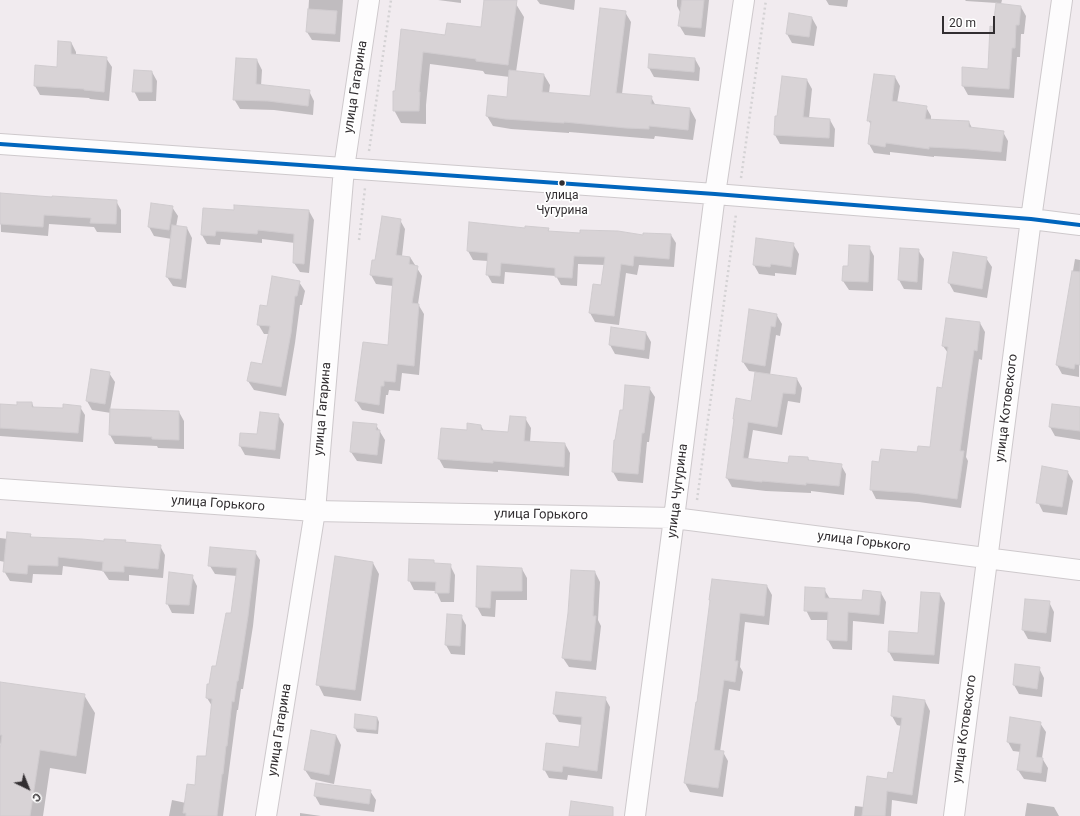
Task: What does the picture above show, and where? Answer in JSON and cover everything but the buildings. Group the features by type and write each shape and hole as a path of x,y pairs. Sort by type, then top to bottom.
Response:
{"street":[{"name":"улица Гагарина","path":"266,816 315,511 344,168 369,0"},
{"name":"улица Чугурина","path":"635,816 715,194 744,0"},
{"name":"улица Котовского","path":"954,816 1030,219 1062,0"},
{"path":"0,144 715,194 1030,219 1080,225"},
{"name":"улица Горького","path":"0,490 315,511 674,518 1080,570"}],"path":[{"path":"694,521 766,0"}],"transit line":[{"path":"0,144 715,194 1031,219 1080,225"}],"place":[{"name":"улица Чугурина","path":"562,183"}]}
